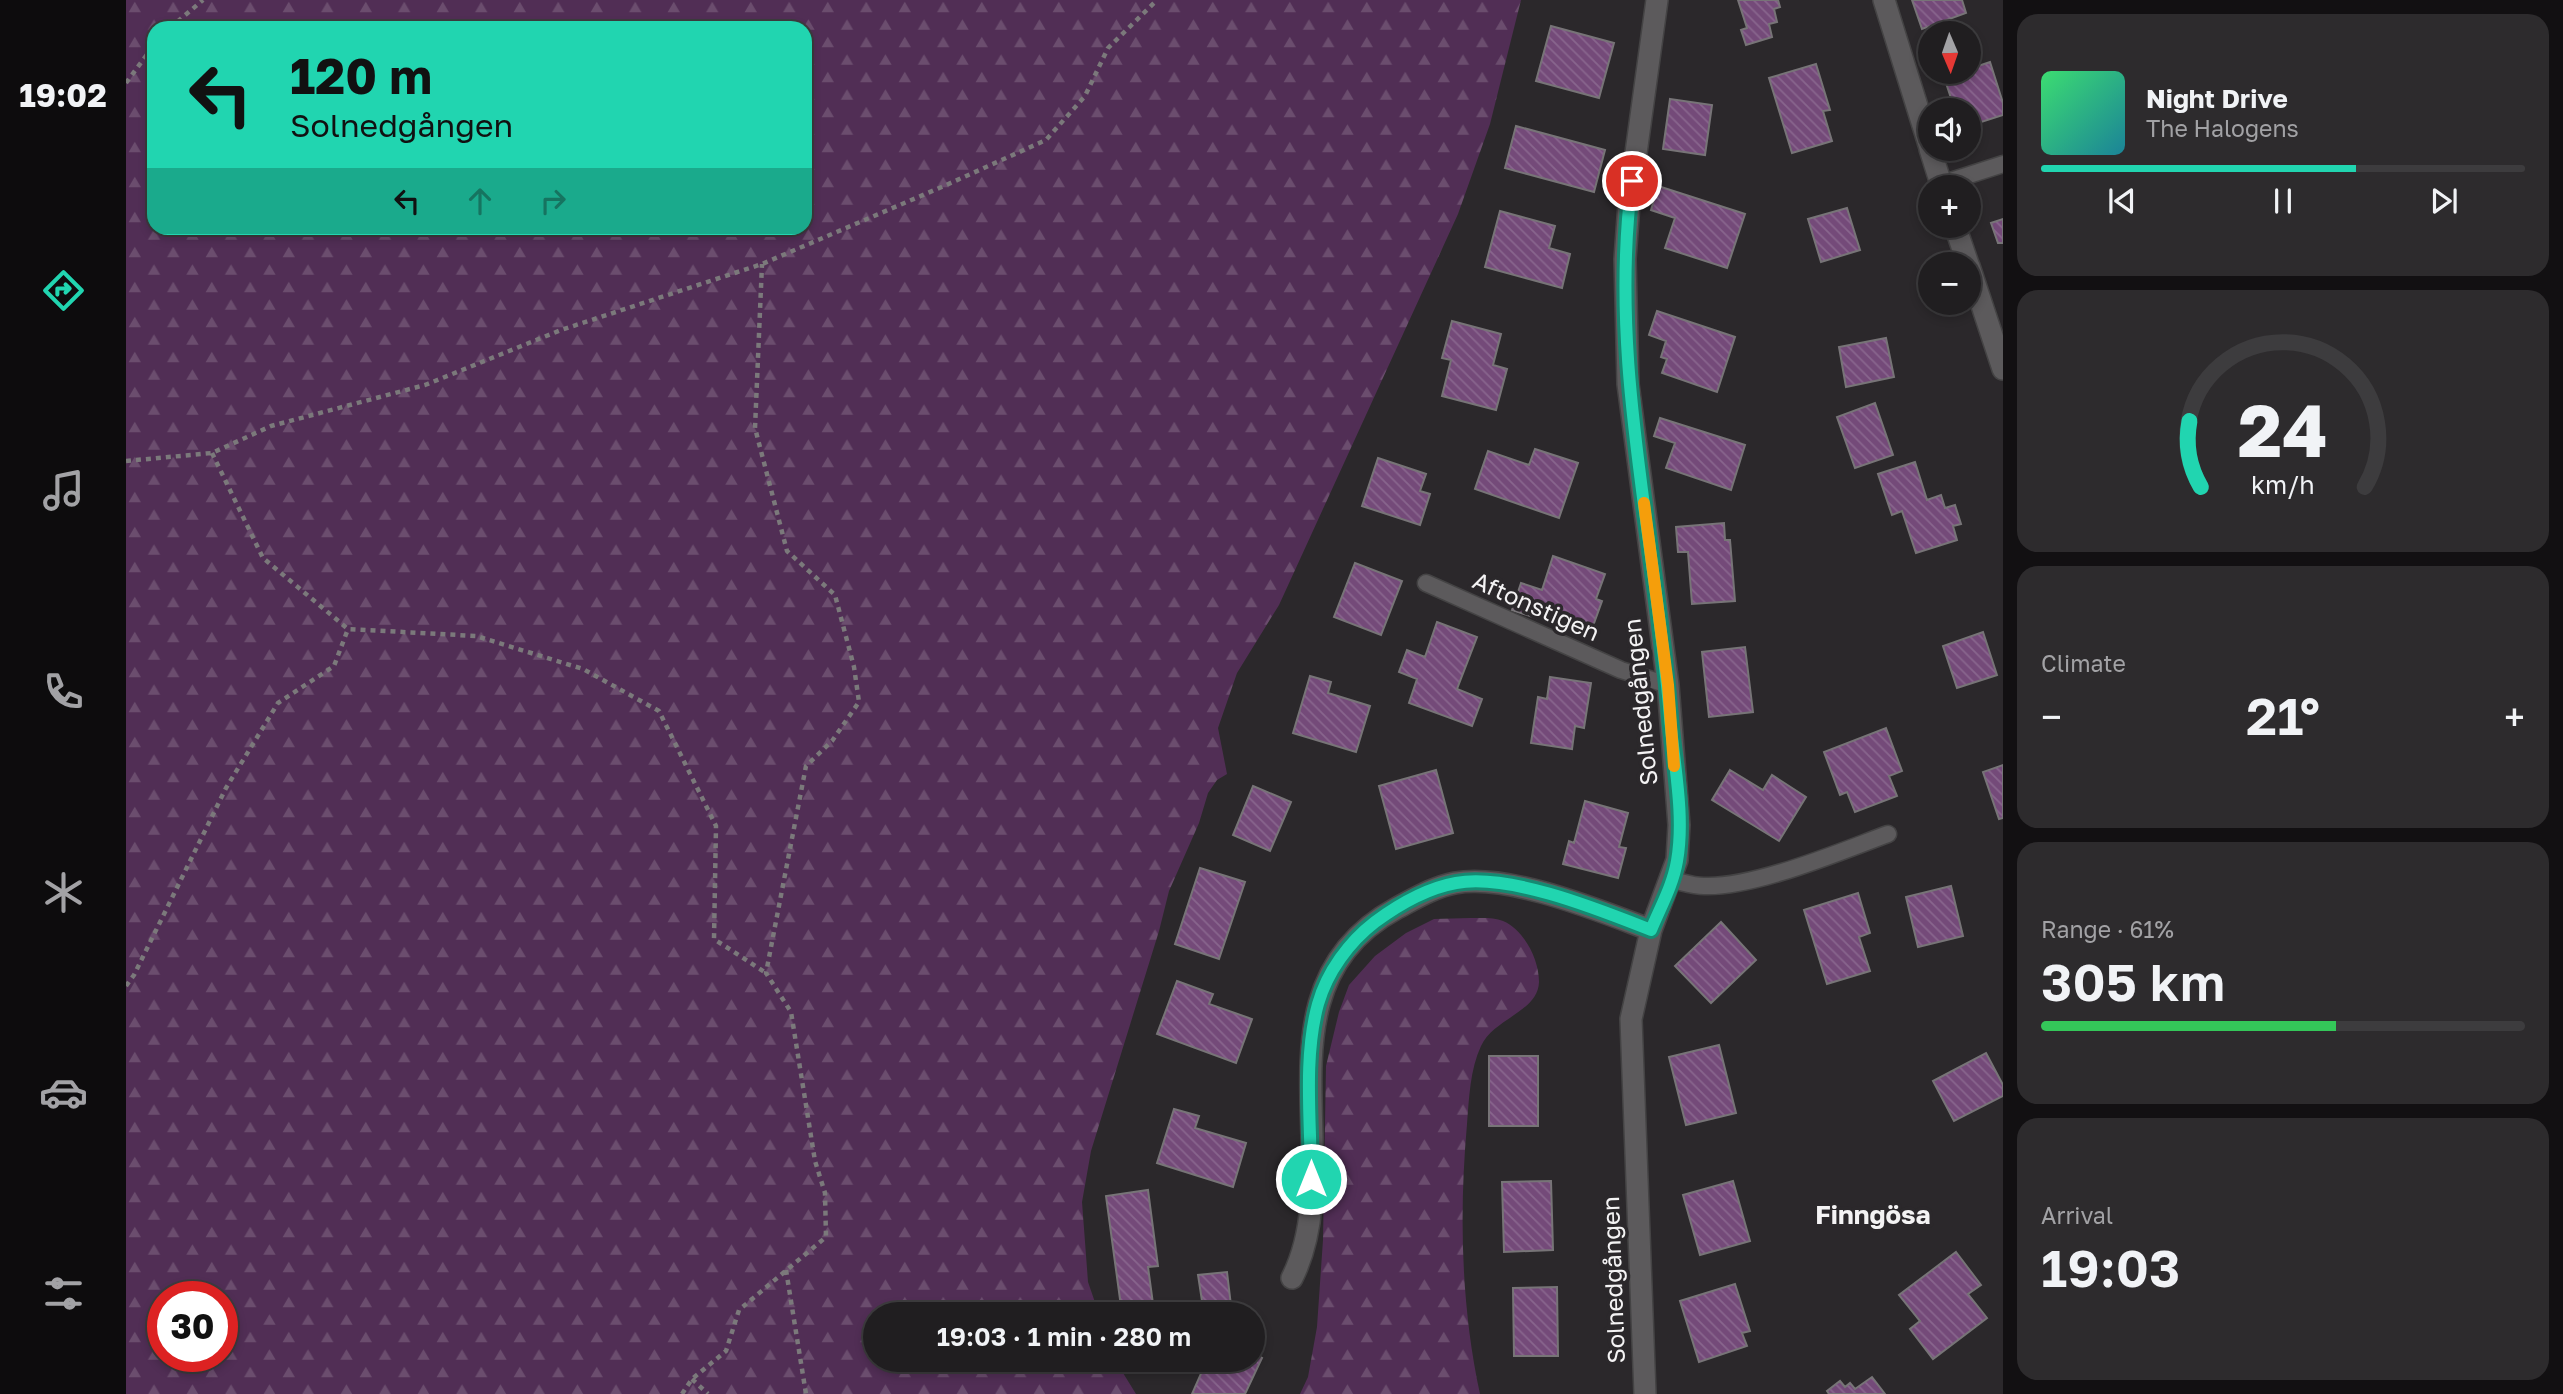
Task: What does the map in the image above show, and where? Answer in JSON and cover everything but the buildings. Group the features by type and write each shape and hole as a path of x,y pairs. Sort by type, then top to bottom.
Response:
{"street":[{"name":"Solnedgången","path":"1645,1394 1631,1019 1651,930 1672,880 1677,860 1679,825 1668,685 1628,384 1625,311 1629,204 1657,0"},
{"path":"1884,0 1918,109"},
{"path":"1981,304 2003,369"},
{"path":"1292,1278 1304,1254 1311,1179 1312,1048 1318,1005 1329,977 1362,933 1385,915 1432,890 1458,882 1501,884 1578,902 1651,930"}],"lane":[{"path":"1972,175 2003,164"},
{"name":"Aftonstigen","path":"1426,583 1621,670 1668,685"},
{"path":"1672,880 1704,886 1736,882 1804,864 1888,834"}],"path":[{"path":"178,21 203,0"},
{"path":"126,461 212,453 271,426 425,385 561,330 762,264 1046,140 1085,96 1108,48 1157,0"},
{"path":"126,83 147,54"},
{"path":"762,264 755,428 787,551 835,595 855,667 859,702 832,740 806,766 766,972"},
{"path":"212,453 263,558 348,629 476,636 583,669 659,712 716,826 714,939 766,972 791,1012 815,1161 825,1193 826,1237 739,1310 726,1351 692,1379 682,1394"},
{"path":"126,986 134,975 232,777 278,704 334,666 348,629"},
{"path":"786,1270 806,1394"},
{"path":"692,1379 708,1394"}],"green space":[{"path":"126,0 1521,0 1490,124 1458,214 1279,605 1237,673 1218,728 1227,774 1217,780 1208,793 1199,823 1169,891 1091,1151 1082,1202 1088,1282 1095,1302 863,1302 863,1372 1122,1372 1136,1394 126,1394"},
{"path":"1487,918 1511,925 1524,938 1533,955 1539,982 1531,1001 1487,1036 1474,1064 1471,1084 1464,1158 1463,1260 1469,1327 1480,1394 1300,1394 1308,1377 1317,1327 1323,1240 1326,1066 1339,1012 1349,985 1375,956 1406,933 1434,919"}],"slow traffic":[{"path":"1644,503 1668,685 1674,766"}],"district":[{"name":"Finngösa","path":"1873,1215"}],"route":[{"path":"1311,1179 1312,1048 1318,1005 1329,977 1362,933 1385,915 1432,890 1458,882 1501,884 1578,902 1651,930 1672,880 1677,860 1679,825 1668,685 1628,384 1625,259 1632,181"}]}
